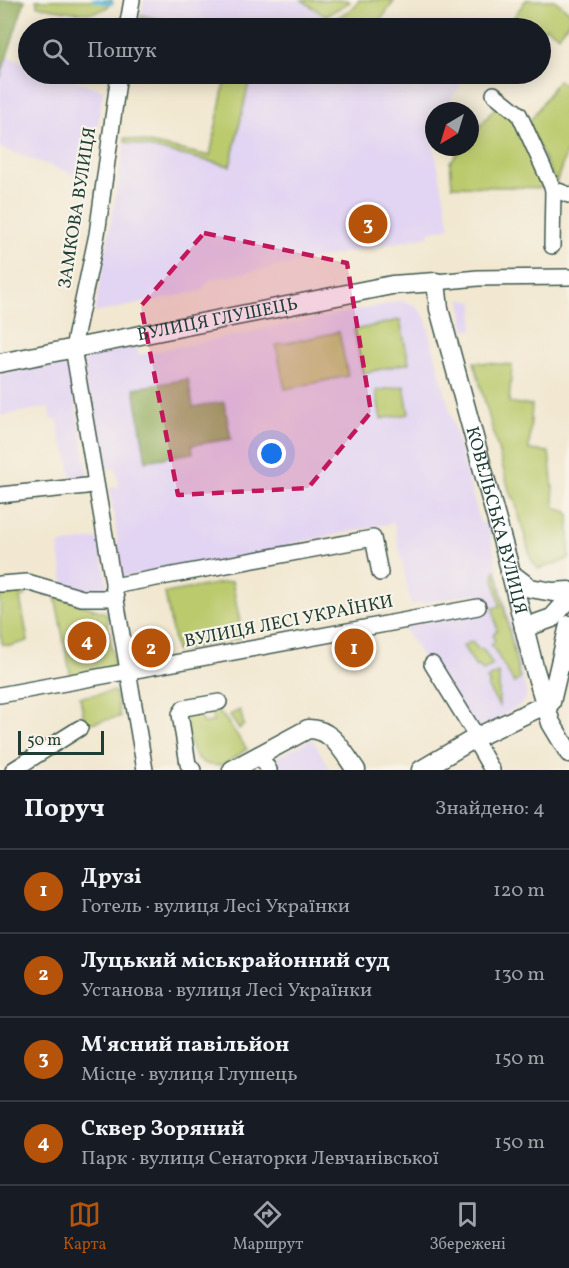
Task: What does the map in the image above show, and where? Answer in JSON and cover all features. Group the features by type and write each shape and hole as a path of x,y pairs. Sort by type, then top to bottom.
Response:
{"main road":[{"name":"ВУЛИЦЯ ГЛУШЕЦЬ","path":"0,363 392,285 436,282"},
{"name":"КОВЕЛЬСЬКА ВУЛИЦЯ","path":"436,282 440,309 545,704 551,723 569,753"},
{"path":"510,573 530,588 553,592 569,591"},
{"path":"524,628 552,618 569,599"},
{"path":"422,770 475,738 551,702 569,625"},
{"path":"232,770 308,729 317,729 331,736 356,770"}],"street":[{"path":"129,18 132,0"},
{"name":"ЗАМКОВА ВУЛИЦЯ","path":"73,348 97,234 118,84"},
{"path":"494,94 519,114 553,189 552,246"},
{"path":"553,189 569,195"},
{"path":"436,282 478,278 569,277"},
{"path":"73,348 145,770"},
{"path":"0,495 86,486 95,483"},
{"path":"0,584 27,582 82,598 373,538 380,573"},
{"name":"ВУЛИЦЯ ЛЕСІ УКРАЇНКИ","path":"0,695 478,607"},
{"path":"432,664 492,770"},
{"path":"193,770 188,764 180,714 184,708 219,702"},
{"path":"13,770 80,728"},
{"path":"259,754 269,770"}],"highlighted area":[{"path":"204,233 347,263 371,412 308,488 178,495 141,306"}],"shaded area":[{"path":"144,0 302,0 328,18 154,18 141,15"},
{"path":"7,56 18,60 18,84 85,84 103,90 90,180 0,148 0,78"},
{"path":"249,84 461,84 450,102 425,102 425,156 436,156 450,227 429,232 429,236 210,280 201,291 95,313 125,142 230,165"},
{"path":"461,299 474,302 473,330 465,330"},
{"path":"401,301 415,305 425,317 480,523 487,522 526,693 526,698 520,705 470,736 403,626 479,611 476,593 411,605 394,523 289,544 271,553 123,577 110,488 119,487 116,468 98,471 83,363 91,355 137,347 139,355"},
{"path":"60,365 68,369 71,377 89,480 73,484 57,419 51,420 48,407 0,416 0,374"},
{"path":"99,538 108,588 106,591 103,593 65,589 58,545"},
{"path":"312,739 331,770 277,770 271,760"}],"green space":[{"path":"0,0 25,0 18,18 0,78"},
{"path":"36,0 112,0 100,11 80,13 38,6"},
{"path":"302,0 347,0 350,2 325,16"},
{"path":"359,0 395,0 382,18 336,18 355,7"},
{"path":"526,0 554,0 569,11 569,21 559,36 551,30 551,18 513,18"},
{"path":"558,80 569,88 569,145 556,183 528,124"},
{"path":"224,84 249,84 230,166 125,142 125,138 210,156"},
{"path":"498,104 515,116 547,188 452,186 450,162 455,156 479,156 479,127"},
{"path":"400,320 409,363 363,373 354,330"},
{"path":"339,332 348,376 285,389 276,345"},
{"path":"474,362 512,365 509,403 532,405 529,450 549,452 555,508 568,512 569,515 569,559 538,569 531,559 514,497 511,497"},
{"path":"188,379 193,407 224,402 231,439 192,445 193,453 146,461 134,388"},
{"path":"404,386 409,414 381,419 376,391"},
{"path":"496,570 520,679 514,683 491,644 495,641 493,635 497,630 493,608 500,606 493,574"},
{"path":"232,581 243,638 176,651 165,593"},
{"path":"25,592 26,595 20,598 28,641 10,646 2,644 0,597 5,593"},
{"path":"55,596 106,613 115,668 71,677"},
{"path":"472,641 477,648 483,649 493,665 483,671 479,666 476,667 463,646"},
{"path":"498,673 499,706 487,686 490,684 487,679"},
{"path":"115,691 120,717 85,724 80,697"},
{"path":"214,709 224,717 247,749 222,765 211,765 196,757 189,741 185,722 184,714 200,712 202,723 213,722 211,710"},
{"path":"240,710 244,725 239,729 229,715"}],"waterway":[{"path":"94,0 112,3"}],"place":[{"name":"М'ясний павільйон","path":"368,224"},
{"name":"Сквер Зоряний","path":"87,641"},
{"name":"Луцький міськрайонний суд","path":"151,648"},
{"name":"Друзі","path":"354,648"}]}
